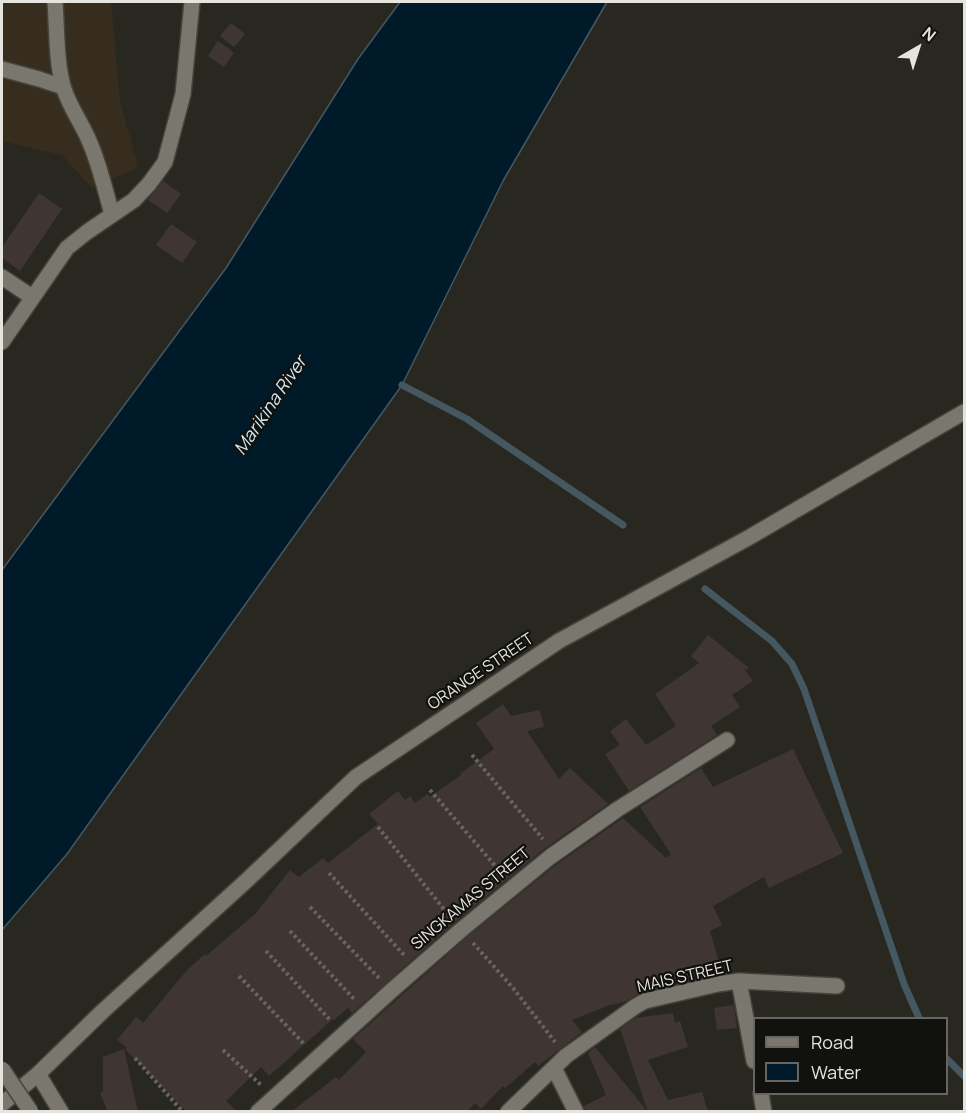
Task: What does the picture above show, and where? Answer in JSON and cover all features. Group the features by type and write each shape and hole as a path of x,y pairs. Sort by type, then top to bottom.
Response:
{"street":[{"path":"55,2 63,87 89,141 112,214"},
{"path":"2,342 67,249 134,200 165,162 183,94 192,2"},
{"path":"2,69 63,87"},
{"path":"2,277 32,297"},
{"name":"ORANGE STREET","path":"2,1104 38,1074 356,777 559,641 748,538 964,412"},
{"name":"SINGKAMAS STREET","path":"258,1112 367,1012 513,886 618,809 727,740"},
{"path":"739,981 753,1056"},
{"name":"MAIS STREET","path":"508,1112 566,1056 645,1001 739,981 837,986"},
{"path":"554,1068 576,1112"},
{"path":"2,1069 31,1112"},
{"path":"38,1074 61,1112"},
{"path":"761,1095 764,1112"}],"path":[{"path":"472,755 555,853"},
{"path":"430,790 513,886"},
{"path":"378,827 461,930 513,988 566,1056"},
{"path":"328,873 416,969"},
{"path":"310,907 391,991"},
{"path":"290,931 367,1012"},
{"path":"266,951 344,1034"},
{"path":"239,976 317,1058"},
{"path":"223,1050 274,1096"},
{"path":"135,1058 183,1112"}],"shaded area":[{"path":"2,2 111,2 120,101 138,167 92,188 62,155 2,141"}],"water":[{"name":"Marikina River","path":"400,2 607,2 503,181 402,385 67,854 2,930 2,570 226,268 358,59"}],"building":[{"path":"231,23 245,34 234,47 220,36"},
{"path":"218,41 234,53 224,67 208,56"},
{"path":"163,181 181,194 167,213 148,200"},
{"path":"39,193 62,209 20,271 2,258 2,247"},
{"path":"171,224 197,242 182,263 156,245"},
{"path":"708,635 749,668 745,670 753,681 732,695 740,707 711,726 717,735 629,791 605,754 620,745 610,731 626,719 646,745 676,726 655,694 699,663 691,656"},
{"path":"503,704 511,716 540,710 544,727 527,731 559,779 570,768 608,804 544,849 455,922 352,1013 348,1008 333,1019 269,1076 261,1067 226,1101 238,1112 187,1112 117,1040 136,1017 143,1023 188,969 255,914 290,870 299,877 323,858 328,863 378,824 369,814 398,791 405,800 410,796 415,803 427,794 430,797 494,749 476,723"},
{"path":"793,749 843,853 769,888 764,877 713,906 722,925 710,931 721,969 642,992 626,1001 612,1004 572,1020 582,1032 538,1066 535,1062 505,1088 503,1086 481,1109 475,1103 467,1112 291,1112 336,1077 339,1080 366,1052 353,1039 467,937 556,865 623,818 666,858 671,854 640,807 701,768 713,787"},
{"path":"734,1005 737,1028 717,1030 714,1008"},
{"path":"673,1013 675,1023 680,1021 688,1047 648,1060 668,1100 702,1092 708,1112 648,1112 620,1029 635,1018"},
{"path":"595,1047 647,1111 586,1112 584,1106 606,1095 588,1053"},
{"path":"124,1049 138,1112 108,1112 100,1093 103,1092 103,1057"}],"waterway":[{"path":"402,385 467,419 623,525"},
{"path":"705,589 772,641 792,664 804,689 904,984 919,1017"},
{"path":"948,1060 964,1076"}]}
